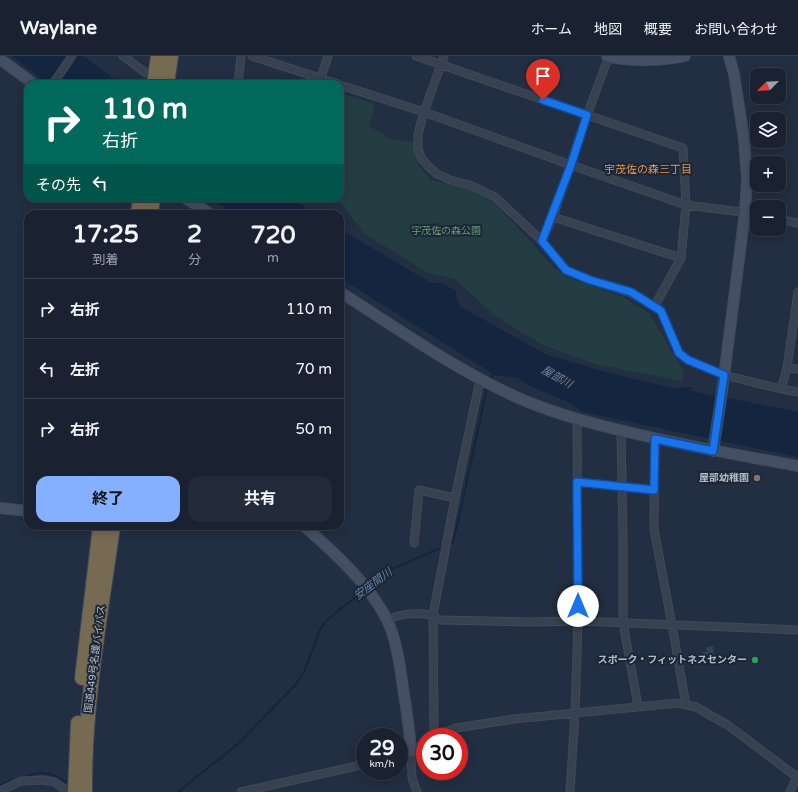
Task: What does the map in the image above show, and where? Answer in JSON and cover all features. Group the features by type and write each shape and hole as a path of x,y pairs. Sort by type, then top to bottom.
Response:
{"highway":[{"path":"154,80 158,56"},
{"path":"167,80 170,56"},
{"name":"国道449号名護バイパス","path":"75,792 100,530"},
{"name":"国道449号名護バイパス","path":"85,792 81,739 93,668 112,530"}],"street":[{"path":"56,80 72,56"},
{"path":"122,56 154,80"},
{"path":"238,80 241,56"},
{"path":"252,56 317,80"},
{"path":"320,80 328,56"},
{"path":"416,56 683,148 686,205 681,258 654,307"},
{"path":"444,56 424,112 418,134 418,149 422,159 429,167 437,174 450,180 470,185 495,197 542,241 566,270 590,280 631,292 661,311 679,353 688,360 724,375 798,392"},
{"path":"542,241 553,217 608,56 647,60 685,56"},
{"path":"714,447 745,212 747,179 744,139 734,74 729,56"},
{"path":"1,61 28,80"},
{"path":"344,86 424,112 686,205 750,213"},
{"path":"192,202 204,210"},
{"path":"553,217 681,258"},
{"path":"786,220 798,223"},
{"path":"781,389 796,323 798,292"},
{"path":"344,295 480,380 515,397 577,419 655,439 714,447 798,466"},
{"path":"787,368 798,369"},
{"path":"433,728 433,615 455,498 480,380"},
{"path":"570,792 575,713 578,621 577,419"},
{"path":"621,430 623,623 638,706"},
{"path":"655,439 654,529 686,705"},
{"path":"577,482 654,490"},
{"path":"414,543 419,490 455,498"},
{"path":"0,508 24,511"},
{"path":"309,530 324,543 366,588 387,620 395,640 401,671 412,752 412,778 417,792"},
{"path":"387,620 400,614 433,615 440,620 530,622 578,621 798,630"},
{"path":"456,728 514,719 678,703 696,707 729,726 797,777 790,792"},
{"path":"408,753 416,749"},
{"path":"241,792 356,766"},
{"path":"0,791 21,781 43,780 55,782 68,792"}],"green space":[{"name":"宇茂佐の森公園","path":"344,94 375,104 369,126 393,140 414,142 418,165 431,180 468,189 493,202 554,268 575,280 623,297 649,313 684,372 682,381 594,364 541,344 494,315 455,279 428,273 365,234 341,203 337,202 344,202"}],"water":[{"path":"11,56 83,56 116,80 44,80"},
{"path":"216,202 296,202 310,210 228,210"},
{"name":"屋部川","path":"344,231 431,283 440,283 456,290 457,300 461,307 547,355 609,373 672,388 692,387 691,391 798,412 798,457 583,412 568,402 532,387 518,378 495,375 344,281"}],"building":[{"path":"713,646 714,656 703,657 703,652 707,652 706,647"}],"waterway":[{"name":"安座間川","path":"490,381 494,373"},
{"name":"安座間川","path":"449,544 452,543 458,523 487,387"},
{"name":"安座間川","path":"368,587 392,569 445,546"},
{"name":"安座間川","path":"178,792 239,743 296,684 304,672 320,630 326,621 363,591"},
{"name":"安座間川","path":"0,785 25,776 39,773 50,774 71,784"}],"place":[{"name":"屋部幼稚園","path":"757,478"},
{"name":"スポーク・フィットネスセンター","path":"755,660"}],"district":[{"name":"宇茂佐の森三丁目","path":"648,169"}],"route":[{"path":"543,100 587,115 553,217 542,241 566,270 590,280 631,292 661,311 679,353 688,360 724,375 713,451 655,439 654,490 577,482 578,606"}]}
